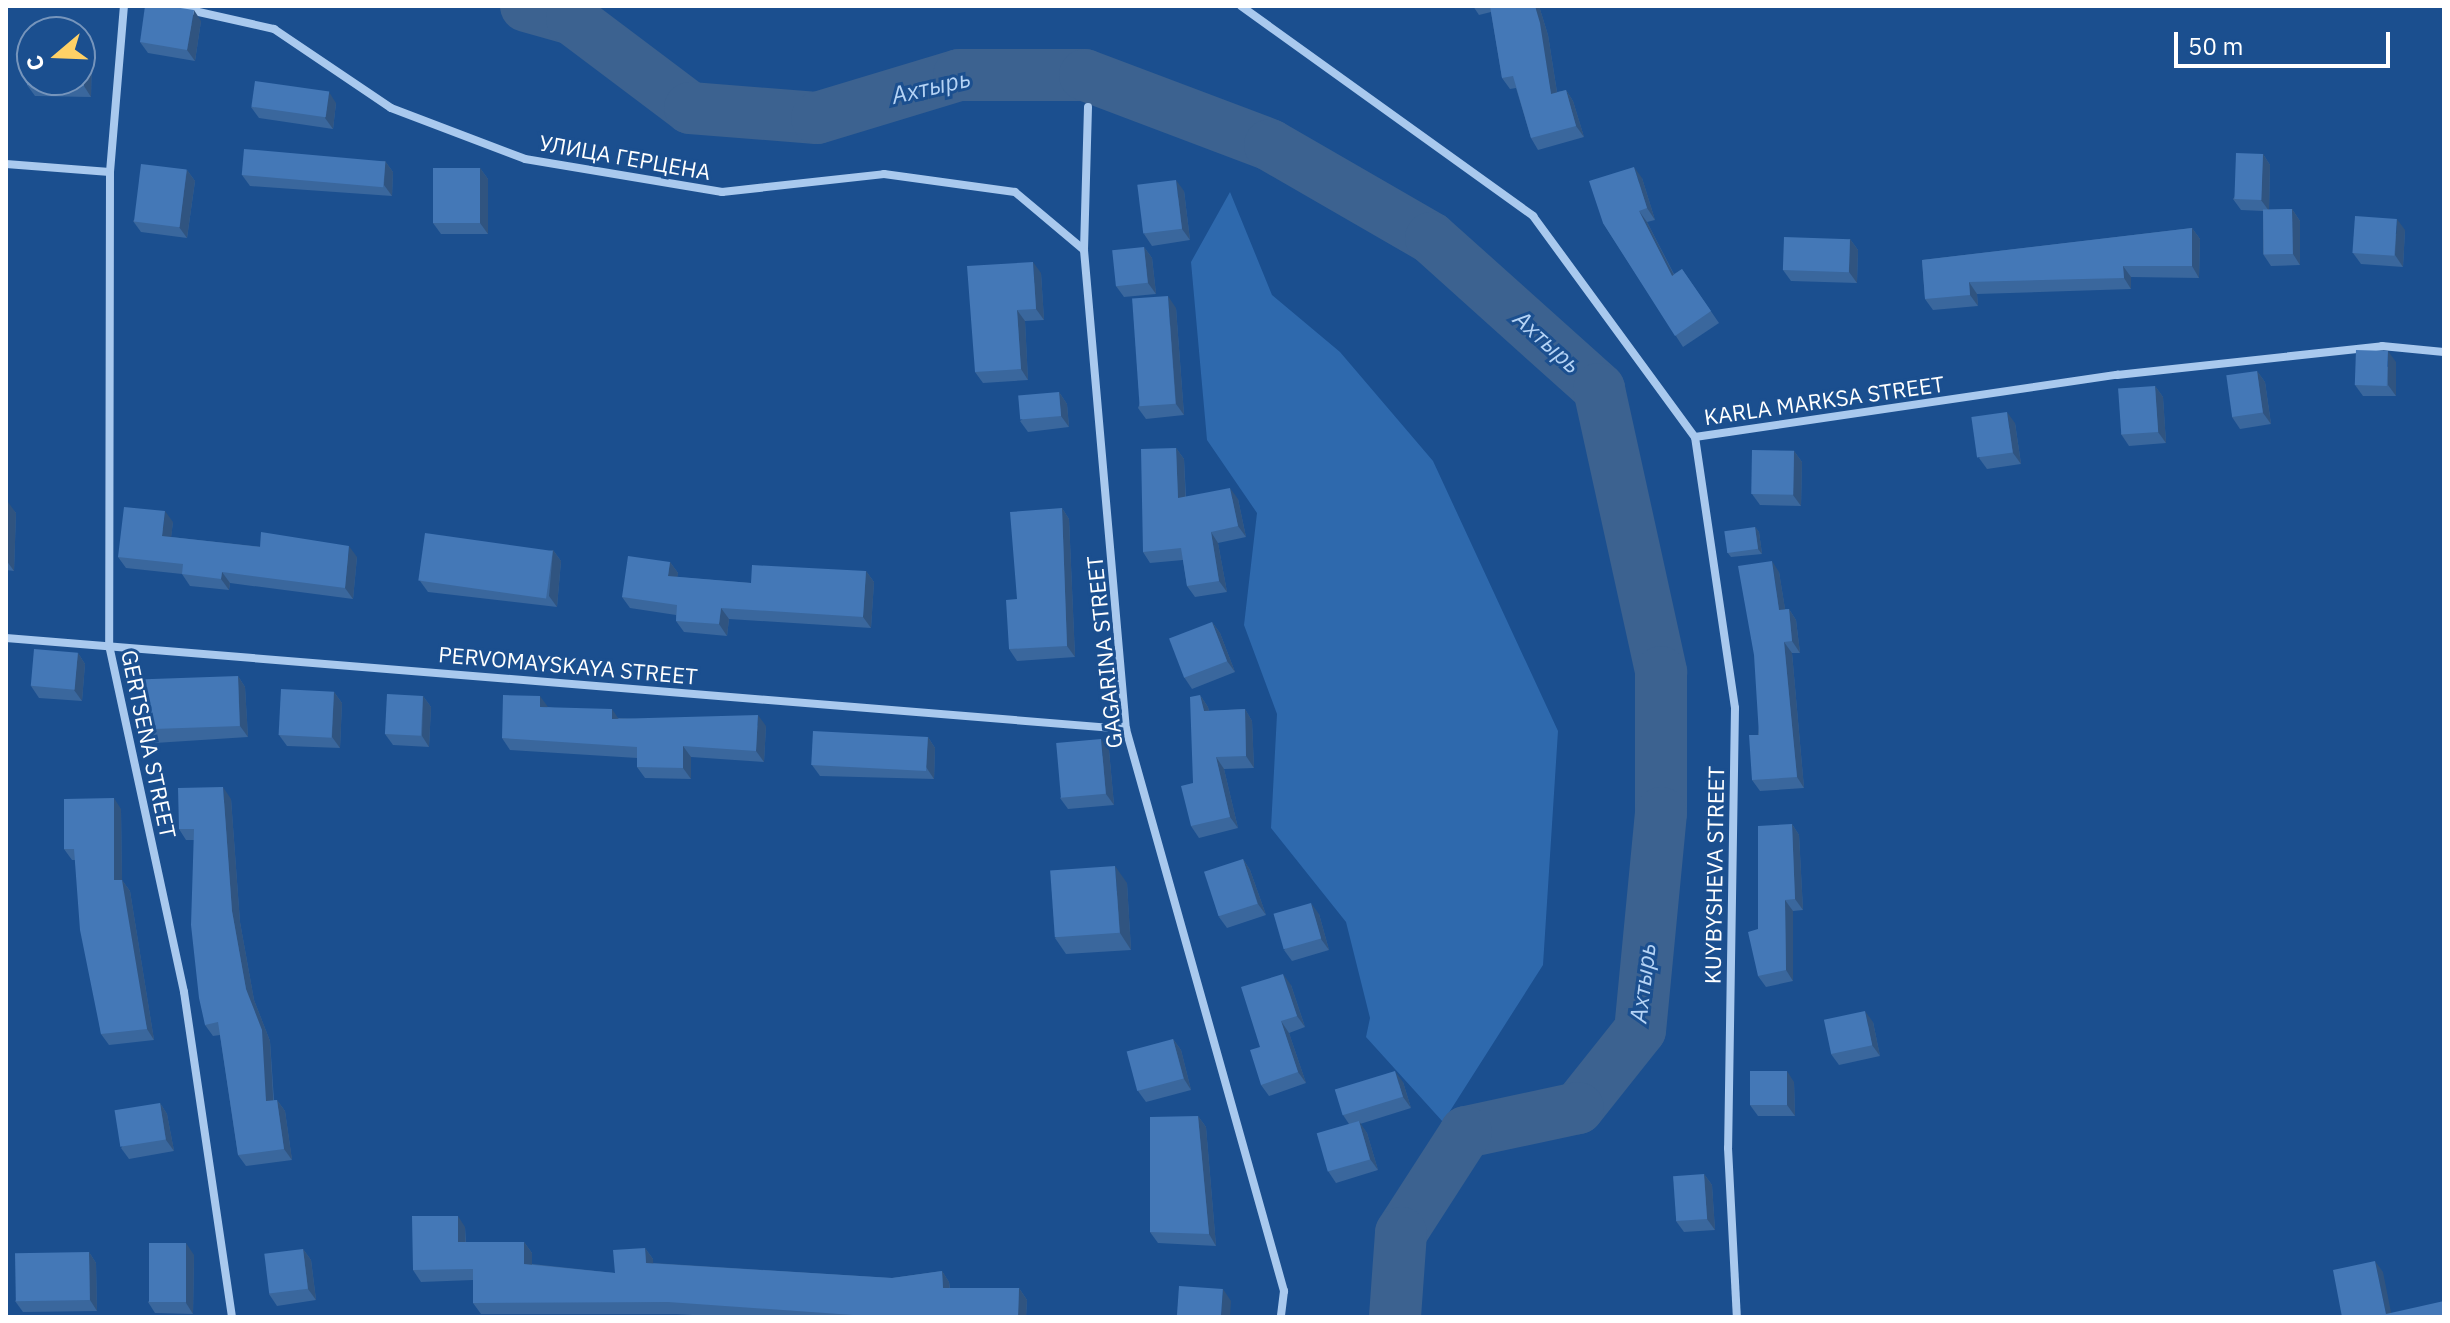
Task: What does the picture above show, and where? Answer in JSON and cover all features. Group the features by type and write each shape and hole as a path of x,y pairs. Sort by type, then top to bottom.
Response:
{"street":[{"path":"6,164 110,172 124,6"},
{"name":"УЛИЦА ГЕРЦЕНА","path":"172,6 274,29 391,108 525,159 722,192 884,174 1015,192 1084,250"},
{"name":"KARLA MARKSA STREET","path":"1241,6 1533,216 1695,437 2133,373 2382,346 2444,352"},
{"name":"GAGARINA STREET","path":"1088,107 1084,250 1126,729 1284,1291 1281,1317"},
{"name":"GERTSENA STREET","path":"110,172 109,645 184,992 232,1317"},
{"name":"KUYBYSHEVA STREET","path":"1695,437 1735,708 1728,1148 1737,1317"},
{"name":"PERVOMAYSKAYA STREET","path":"6,638 1126,729"}],"shaded area":[{"path":"1230,192 1272,295 1340,352 1433,461 1558,731 1543,965 1443,1122 1366,1037 1370,1018 1346,922 1271,828 1277,714 1244,625 1257,513 1207,440 1191,262"}],"building":[{"path":"145,6 194,10 187,50 140,42"},
{"path":"1490,6 1535,6 1551,94 1566,90 1576,126 1531,138 1513,76 1502,78"},
{"path":"255,81 329,91 326,117 251,107"},
{"path":"244,149 385,161 383,187 242,175"},
{"path":"2236,153 2263,154 2261,200 2234,199"},
{"path":"141,164 187,170 180,227 134,222"},
{"path":"1634,167 1647,208 1639,211 1672,276 1682,269 1711,311 1675,336 1603,223 1589,181"},
{"path":"433,168 480,168 480,223 433,223"},
{"path":"1176,180 1182,229 1143,233 1137,185"},
{"path":"2292,209 2293,254 2264,254 2263,210"},
{"path":"2355,216 2397,219 2394,256 2352,253"},
{"path":"2192,228 2192,266 2123,266 2124,278 1969,282 1970,295 1925,299 1922,260"},
{"path":"1784,237 1850,239 1849,272 1783,270"},
{"path":"1144,247 1148,283 1116,286 1112,250"},
{"path":"1033,262 1036,309 1017,310 1021,369 975,372 967,266"},
{"path":"1168,296 1176,404 1140,406 1132,299"},
{"path":"2356,350 2388,351 2387,386 2355,385"},
{"path":"2257,371 2263,413 2232,417 2226,375"},
{"path":"2155,386 2158,432 2121,434 2118,389"},
{"path":"1059,392 1061,416 1020,419 1018,396"},
{"path":"2007,412 2013,453 1977,458 1971,417"},
{"path":"1176,448 1178,498 1230,488 1238,526 1211,532 1219,581 1187,586 1181,548 1143,552 1141,449"},
{"path":"1752,450 1794,451 1793,495 1751,494"},
{"path":"6,502 8,502 6,560"},
{"path":"124,507 165,511 162,536 260,547 261,532 349,546 345,588 222,572 221,579 182,574 183,564 118,557"},
{"path":"1062,508 1067,646 1009,649 1006,600 1017,599 1010,512"},
{"path":"1755,527 1758,549 1727,553 1724,531"},
{"path":"425,533 553,551 546,598 418,581"},
{"path":"628,556 670,562 668,576 751,583 752,565 866,571 863,617 721,608 719,624 676,621 677,605 622,597"},
{"path":"1772,561 1779,610 1789,609 1792,641 1784,642 1797,777 1752,780 1749,735 1759,735 1754,655 1738,566"},
{"path":"1212,622 1227,661 1184,678 1169,638"},
{"path":"34,649 78,653 75,690 31,686"},
{"path":"238,676 240,726 147,729 145,679"},
{"path":"281,689 334,692 332,738 279,735"},
{"path":"387,694 423,696 421,736 385,734"},
{"path":"503,695 540,696 540,707 612,709 612,719 758,715 756,751 683,746 683,768 637,767 637,747 502,738"},
{"path":"1200,695 1204,711 1245,709 1246,756 1216,757 1230,817 1191,826 1181,786 1193,783 1190,697"},
{"path":"813,731 928,737 926,771 811,765"},
{"path":"1101,739 1106,794 1061,798 1056,743"},
{"path":"223,787 232,911 246,989 262,1030 266,1101 277,1100 284,1149 238,1155 218,1022 205,1025 199,998 191,925 194,829 179,829 178,788"},
{"path":"114,798 114,880 122,880 147,1029 101,1034 80,930 74,849 64,849 64,799"},
{"path":"1792,824 1795,899 1785,900 1786,970 1758,976 1748,932 1758,929 1758,826"},
{"path":"1243,859 1258,904 1219,916 1204,872"},
{"path":"1115,866 1120,933 1055,937 1050,871"},
{"path":"1311,903 1321,939 1284,949 1274,914"},
{"path":"1283,974 1297,1016 1281,1021 1298,1072 1261,1085 1250,1050 1260,1047 1241,987"},
{"path":"1865,1011 1872,1045 1831,1054 1824,1020"},
{"path":"1173,1039 1184,1079 1137,1091 1127,1051"},
{"path":"1395,1071 1403,1097 1343,1115 1335,1089"},
{"path":"1750,1071 1787,1071 1787,1105 1750,1105"},
{"path":"160,1103 166,1140 120,1147 115,1110"},
{"path":"1198,1116 1209,1234 1150,1232 1150,1117"},
{"path":"1359,1121 1370,1159 1328,1172 1317,1133"},
{"path":"1704,1174 1707,1219 1676,1221 1673,1176"},
{"path":"412,1216 458,1216 458,1242 524,1242 524,1264 615,1273 613,1250 645,1248 646,1263 892,1278 942,1271 943,1288 1019,1288 1018,1317 881,1317 668,1302 473,1303 473,1269 413,1270"},
{"path":"149,1243 186,1243 186,1302 149,1302"},
{"path":"303,1249 308,1289 269,1293 264,1254"},
{"path":"89,1252 90,1300 16,1301 15,1253"},
{"path":"2375,1261 2386,1314 2444,1301 2444,1317 2342,1317 2333,1270"},
{"path":"1179,1286 1223,1289 1221,1317 1177,1317"}],"waterway":[{"name":"Ахтырь","path":"526,6 572,19 690,108 817,118 959,75 1085,75 1270,145 1431,238 1599,389 1661,672 1661,813 1640,1030 1578,1108 1466,1132 1401,1233 1395,1317"}]}
